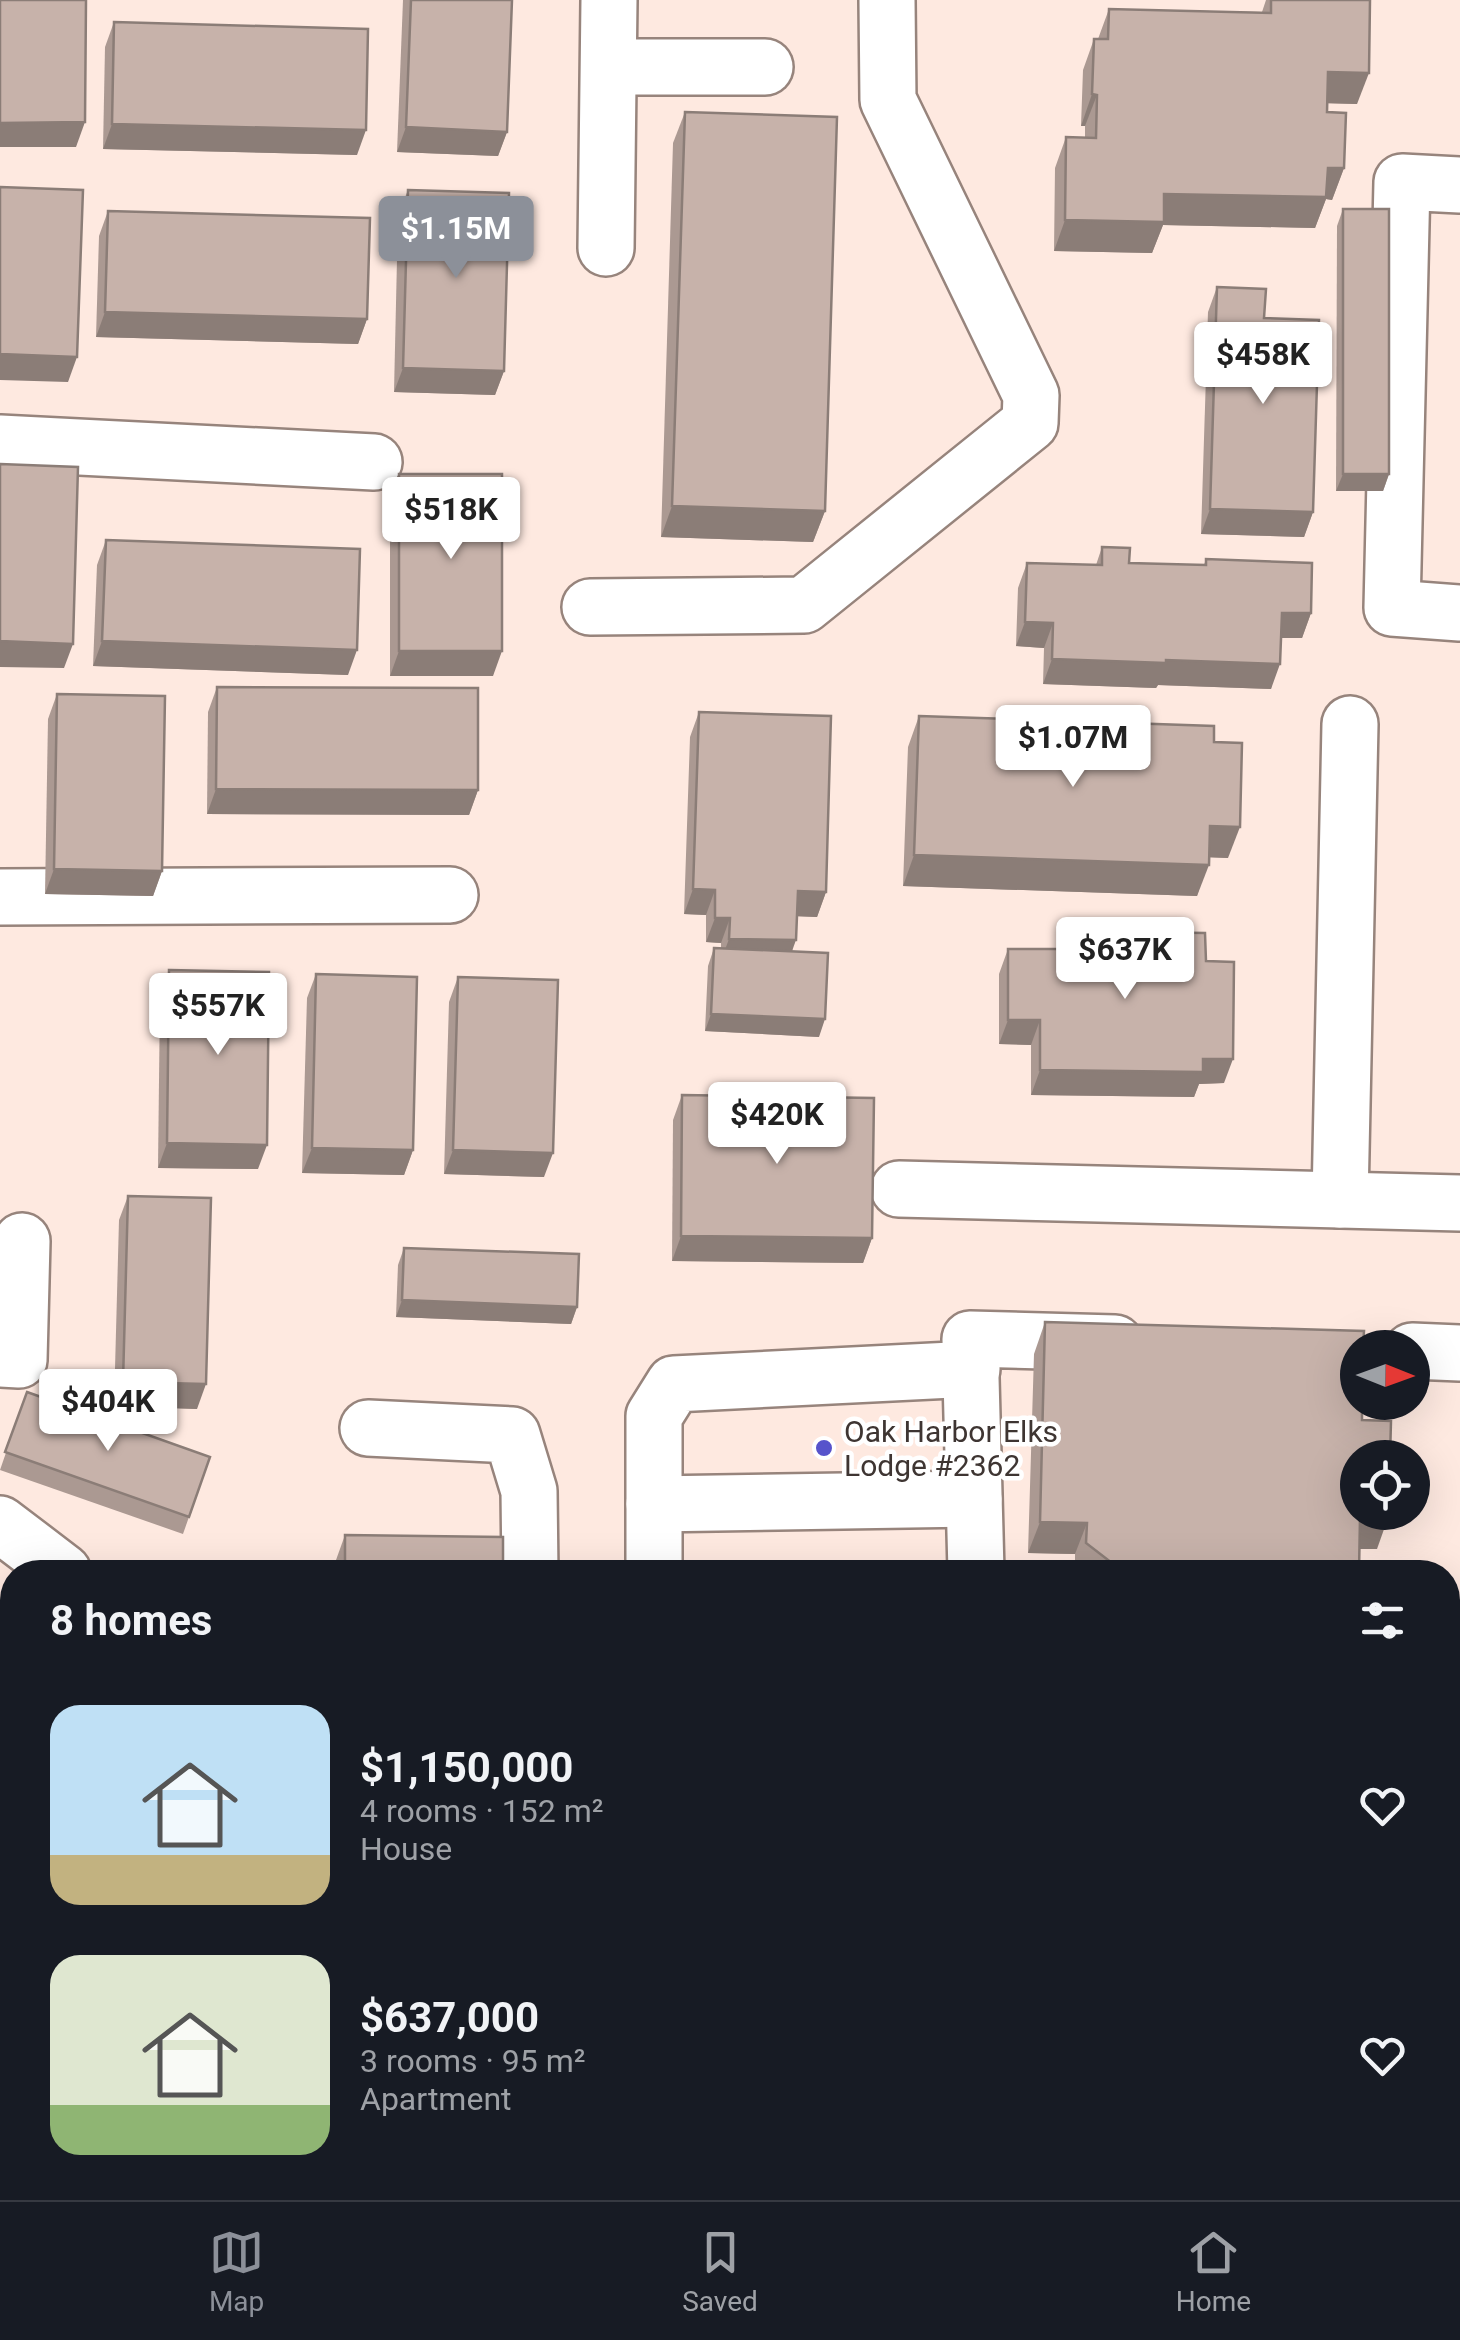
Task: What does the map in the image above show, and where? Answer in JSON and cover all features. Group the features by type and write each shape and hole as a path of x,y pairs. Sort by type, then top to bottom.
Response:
{"street":[{"path":"606,248 609,0"},
{"path":"590,608 804,605 1030,422 1031,394 888,100 888,0"},
{"path":"609,68 766,67"},
{"path":"1460,185 1402,182 1392,608 1460,613"},
{"path":"0,443 374,462"},
{"path":"1340,1200 1350,724"},
{"path":"0,897 450,894"},
{"path":"899,1189 1460,1204"},
{"path":"0,1360 20,1360 22,1242"},
{"path":"976,1560 970,1340 1164,1344"},
{"path":"1430,1351 1460,1352"},
{"path":"654,1560 654,1416 674,1384 972,1368"},
{"path":"368,1428 512,1435 530,1491 530,1560"},
{"path":"654,1504 974,1499"},
{"path":"0,1524 48,1560"}],"building":[{"path":"0,0 86,0 85,122 0,123"},
{"path":"411,0 512,0 507,132 406,127"},
{"path":"1271,0 1370,0 1369,73 1328,72 1327,112 1346,113 1344,168 1328,168 1326,197 1164,194 1164,222 1065,220 1066,137 1096,138 1097,95 1092,94 1094,39 1108,39 1109,9 1271,13"},
{"path":"114,22 368,29 366,130 112,124"},
{"path":"685,112 837,117 825,511 672,506"},
{"path":"0,187 83,190 77,357 0,354"},
{"path":"408,190 509,193 504,371 403,368"},
{"path":"1343,209 1389,209 1389,474 1343,474"},
{"path":"108,211 370,218 367,319 105,312"},
{"path":"1217,287 1266,289 1264,318 1319,320 1313,512 1210,509"},
{"path":"0,464 78,467 73,644 0,641"},
{"path":"399,474 502,474 502,651 399,651"},
{"path":"106,540 360,549 357,650 102,641"},
{"path":"1102,547 1130,548 1129,563 1206,565 1206,559 1312,563 1311,613 1282,613 1280,664 1052,659 1053,623 1025,622 1027,563 1102,565"},
{"path":"217,687 478,688 478,790 216,789"},
{"path":"57,694 165,696 162,871 54,869"},
{"path":"699,712 831,716 826,892 798,891 796,940 729,939 730,918 715,918 715,890 693,889"},
{"path":"919,716 1214,726 1214,742 1242,743 1240,827 1210,826 1209,865 914,855"},
{"path":"1071,931 1205,933 1206,961 1234,962 1233,1059 1203,1059 1203,1072 1040,1070 1040,1020 1008,1020 1008,949 1071,949"},
{"path":"714,948 828,953 825,1019 711,1014"},
{"path":"169,970 269,972 267,1145 167,1143"},
{"path":"316,974 417,977 413,1150 312,1148"},
{"path":"458,977 558,980 553,1153 453,1150"},
{"path":"682,1095 874,1098 872,1238 681,1236"},
{"path":"128,1196 211,1198 206,1384 123,1382"},
{"path":"404,1248 579,1254 577,1307 402,1300"},
{"path":"1045,1322 1340,1330 1340,1420 1391,1421 1390,1440 1340,1440 1340,1530 1360,1530 1359,1560 1108,1560 1086,1543 1087,1523 1040,1522"},
{"path":"27,1392 210,1457 189,1517 5,1452"},
{"path":"345,1535 503,1537 503,1560 345,1560"}],"place":[{"name":"Oak Harbor Elks Lodge #2362","path":"824,1448"}]}
